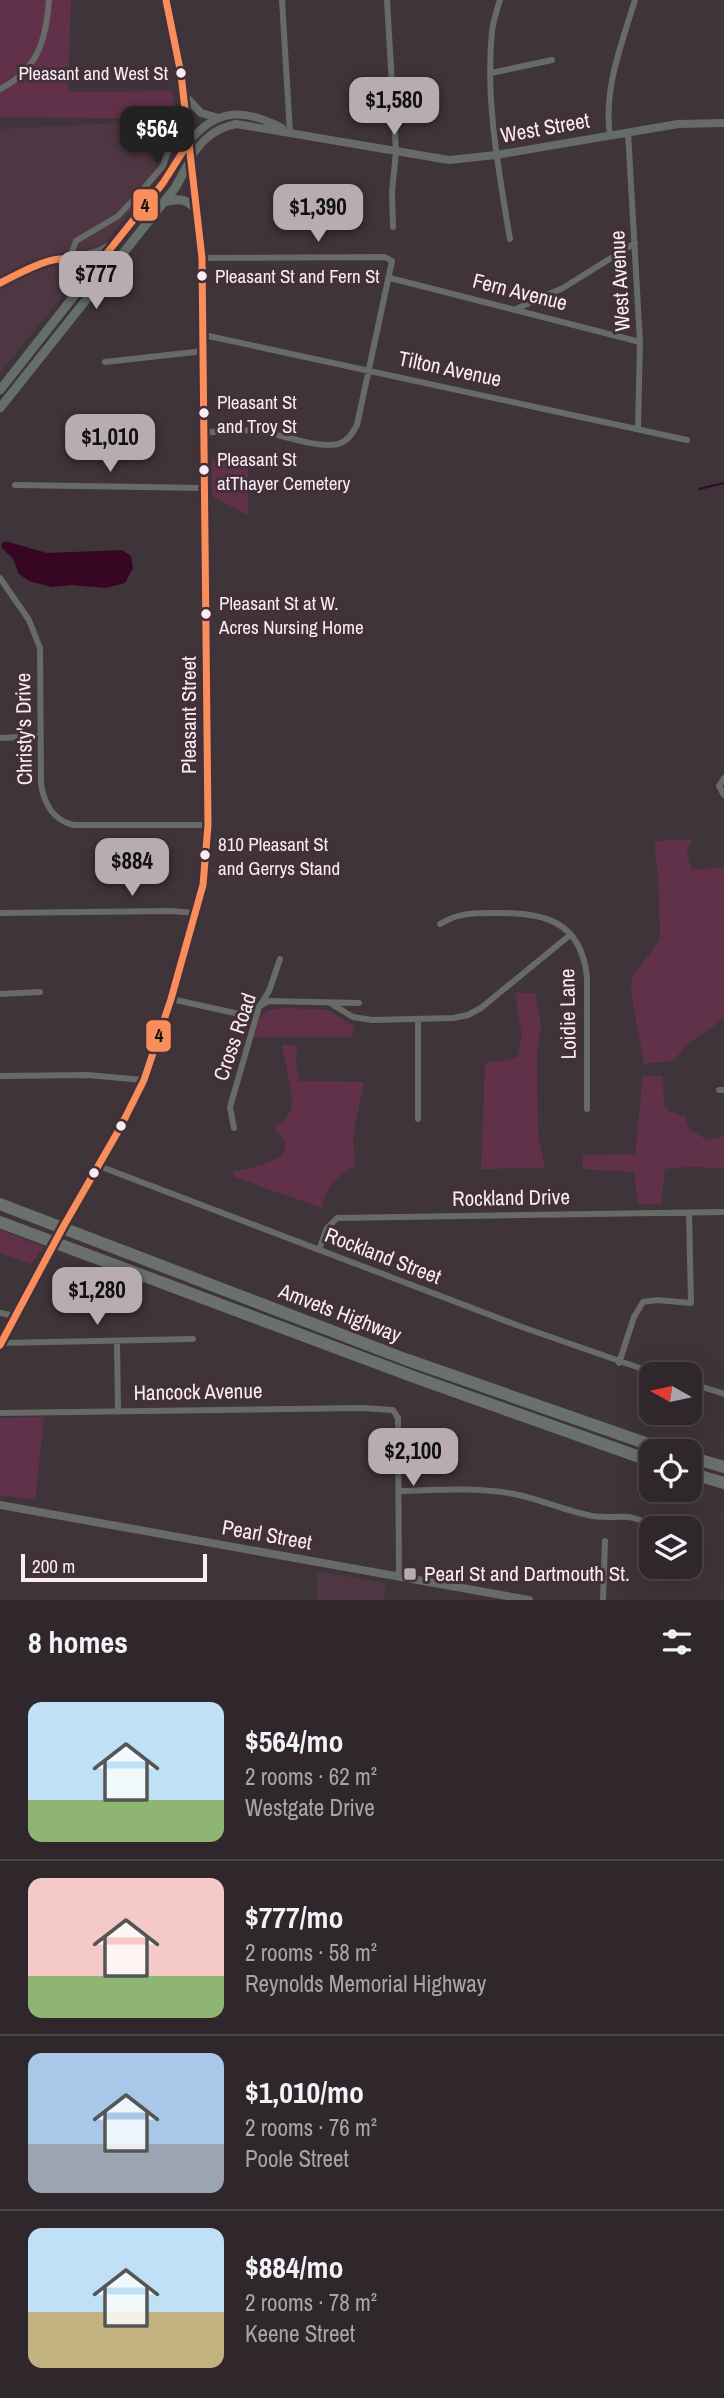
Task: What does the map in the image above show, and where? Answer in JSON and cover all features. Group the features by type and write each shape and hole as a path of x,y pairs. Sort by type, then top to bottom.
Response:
{"highway":[{"name":"Amvets Highway","path":"0,1204 405,1359 639,1441"},
{"name":"Amvets Highway","path":"0,1222 439,1386 639,1457"},
{"path":"702,1461 724,1467"},
{"path":"702,1477 724,1483"}],"main road":[{"name":"Pleasant Street","path":"1,1344 144,1080 172,999 205,874 208,825 202,258 183,94 166,0"},
{"path":"0,390 163,183 189,142"},
{"path":"0,408 181,180 191,158"},
{"path":"164,202 184,200 192,205 198,214"}],"street":[{"path":"0,89 31,65 38,55 48,18 49,0"},
{"path":"282,0 290,133"},
{"path":"387,0 396,152 393,227"},
{"path":"500,0 492,30 491,73 496,155 510,239"},
{"path":"610,135 608,123 612,82 635,0"},
{"path":"491,73 552,60"},
{"path":"183,94 201,113 219,118"},
{"name":"West Street","path":"219,118 236,114 252,115 290,133"},
{"path":"189,142 201,129 219,118"},
{"name":"West Street","path":"191,158 210,135 230,125 247,125 449,160 496,155 678,124 724,124"},
{"name":"West Avenue","path":"628,132 640,342 638,428"},
{"path":"74,257 76,241 124,211 163,166 172,138"},
{"path":"0,283 46,262 100,250 117,241"},
{"path":"516,309 563,288 635,243"},
{"path":"74,257 104,276"},
{"path":"202,258 384,257 392,261 357,425 347,439 334,444 256,431 204,433"},
{"name":"Fern Avenue","path":"390,278 640,342"},
{"name":"Tilton Avenue","path":"204,335 687,440"},
{"path":"105,362 204,351"},
{"path":"15,485 205,488"},
{"name":"Christy's Drive","path":"0,579 28,617 37,637 41,658 43,794 50,810 63,822 83,825 208,825"},
{"path":"0,738 41,736"},
{"path":"724,778 719,786 724,795"},
{"path":"0,913 196,913"},
{"path":"330,1003 353,1017 372,1020 453,1018 468,1015 481,1008 570,935 550,919 526,913 463,914 440,923"},
{"name":"Loidie Lane","path":"570,935 579,945 585,961 587,1109"},
{"name":"Cross Road","path":"234,1128 230,1107 259,1007 269,991 280,959"},
{"path":"0,994 40,992"},
{"path":"172,999 244,1015 269,1001 359,1003"},
{"path":"418,1019 418,1119"},
{"path":"0,1076 87,1075 144,1080"},
{"name":"Rockland Street","path":"99,1166 639,1369"},
{"name":"Rockland Drive","path":"319,1250 327,1228 337,1218 724,1212"},
{"path":"619,1363 634,1317 643,1302 657,1300 691,1303 688,1213"},
{"path":"0,1312 16,1315"},
{"path":"1,1344 193,1339"},
{"path":"117,1341 118,1411"},
{"path":"702,1387 724,1394"},
{"name":"Hancock Avenue","path":"0,1413 384,1409 395,1412 398,1418 400,1491"},
{"path":"400,1577 400,1491 471,1490 506,1493 592,1516 639,1518"},
{"name":"Pearl Street","path":"0,1505 523,1600"},
{"path":"604,1600 605,1541"}],"shaded area":[{"path":"0,0 71,0 68,92 172,91 176,119 0,117"},
{"path":"175,120 173,149 162,172 0,373 0,129"},
{"path":"248,458 248,515 212,496 212,460"},
{"path":"5,541 47,553 122,550 131,556 133,568 125,583 106,588 72,585 52,587 29,581 19,574 13,559 2,548 1,544"},
{"path":"692,839 687,851 692,869 724,868 724,1018 686,1046 673,1061 644,1064 631,992 632,978 660,939 654,841"},
{"path":"515,993 535,993 541,1026 537,1053 538,1135 545,1168 481,1169 485,1063 517,1058 522,1036"},
{"path":"273,1009 328,1010 354,1026 354,1031 351,1037 253,1037 264,1013"},
{"path":"282,1045 297,1045 299,1081 364,1082 353,1136 355,1166 332,1183 322,1208 234,1177 234,1171 275,1160 285,1147 283,1139 274,1128 287,1116 291,1107 291,1090"},
{"path":"643,1076 663,1076 664,1104 669,1111 685,1116 689,1129 707,1140 724,1136 724,1168 665,1169 661,1204 638,1204 634,1172 582,1169 583,1155 635,1154"},
{"path":"0,1230 44,1247 31,1264 0,1253"},
{"path":"44,1417 35,1500 0,1495 0,1418"},
{"path":"317,1571 386,1583 384,1600 317,1600"}],"waterway":[{"path":"699,489 724,483"}],"transit line":[{"name":"4","path":"0,1345 144,1080 171,999 203,885 208,825 202,258 181,74 166,0"},
{"name":"4","path":"0,283 35,266 59,259 71,259 95,268 163,183 189,142"}],"place":[{"name":"Pleasant and West St","path":"181,73"},
{"name":"Pleasant St and Fern St","path":"202,276"},
{"name":"Pleasant St and Troy St","path":"204,413"},
{"name":"Pleasant St atThayer Cemetery","path":"204,470"},
{"name":"Pleasant St at W. Acres Nursing Home","path":"206,614"},
{"name":"810 Pleasant St and Gerrys Stand","path":"205,855"},
{"name":"Pearl St and Dartmouth St.","path":"410,1574"}]}
